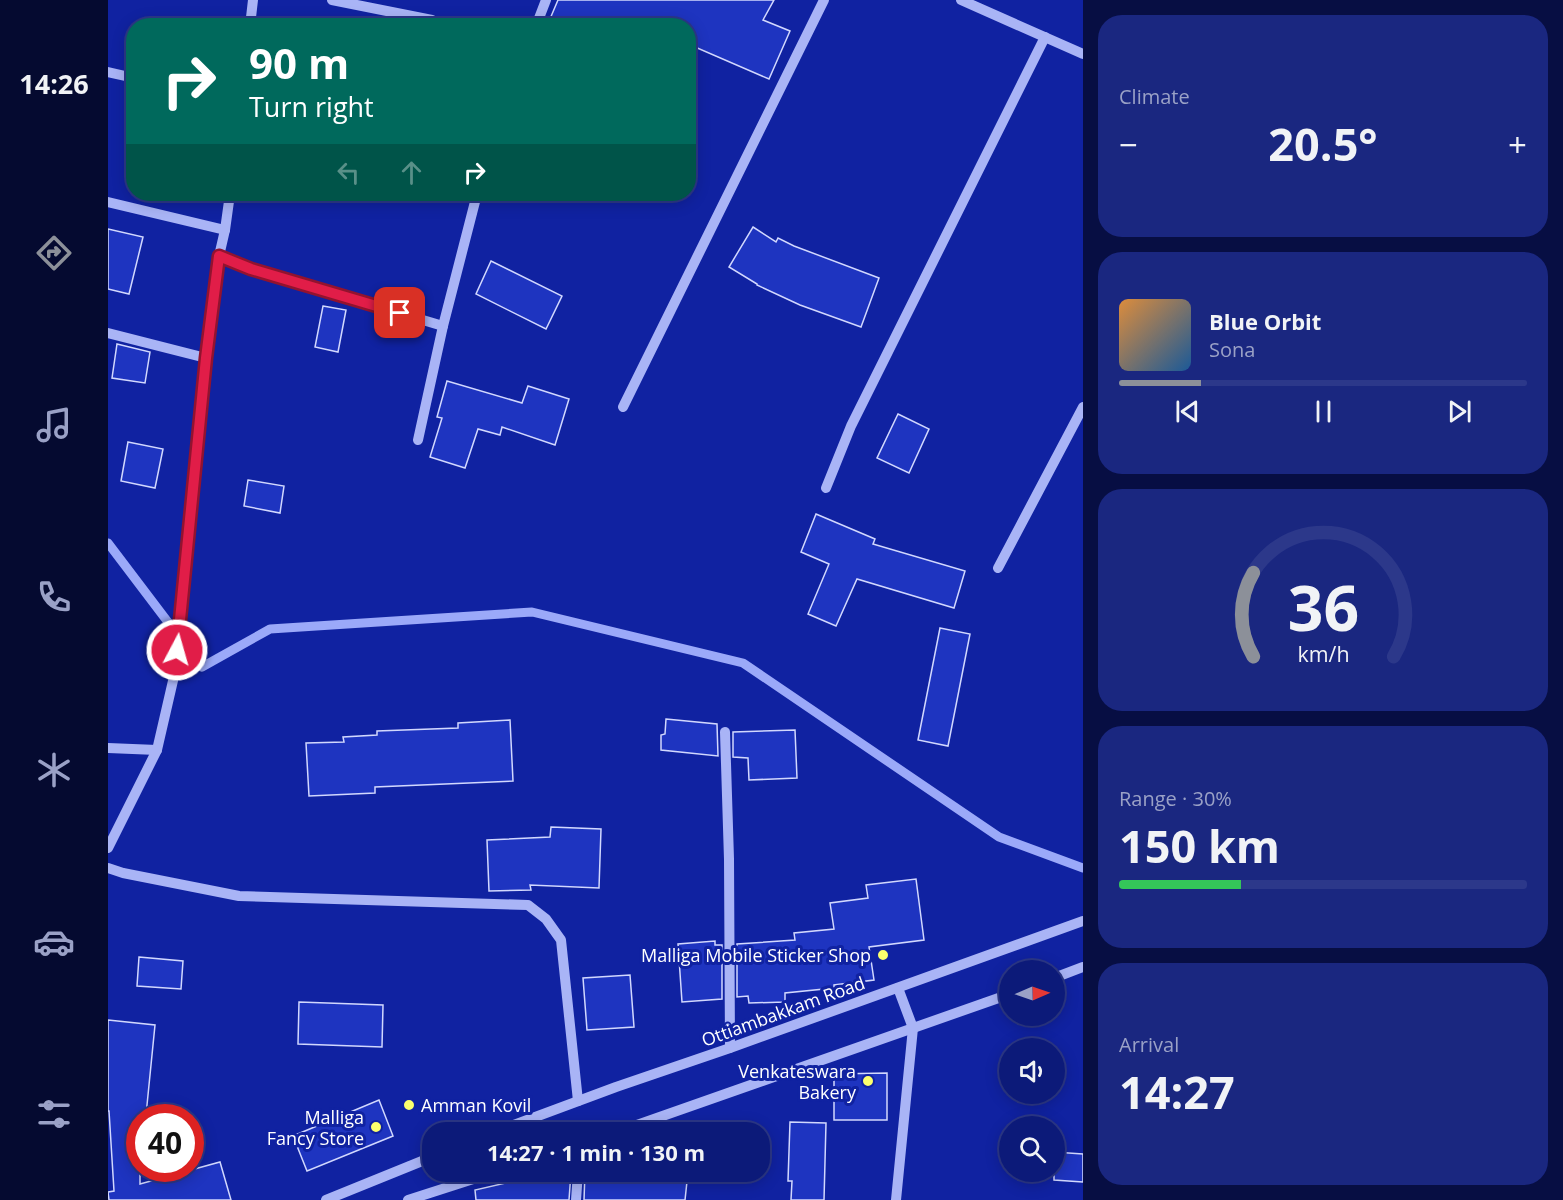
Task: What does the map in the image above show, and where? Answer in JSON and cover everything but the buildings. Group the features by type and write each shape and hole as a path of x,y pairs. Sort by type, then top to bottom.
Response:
{"street":[{"path":"251,18 253,0"},
{"path":"332,0 422,18"},
{"path":"539,18 546,0"},
{"path":"623,407 824,0"},
{"path":"961,0 1083,54"},
{"path":"826,488 851,426 1045,37"},
{"path":"108,72 126,76"},
{"path":"108,848 158,750 175,672 206,358 219,256 229,201"},
{"path":"418,440 443,326 475,201"},
{"path":"108,202 225,230"},
{"path":"219,256 251,269 443,326"},
{"path":"108,333 206,358"},
{"path":"999,568 1083,406"},
{"path":"725,732 729,859 730,1048"},
{"path":"108,748 158,750"},
{"path":"108,868 239,896 528,905 546,919 561,940 578,1101"},
{"name":"Ottiambakkam Road","path":"522,1122 1083,921"},
{"path":"1065,974 1083,967"},
{"path":"896,1200 913,1028 897,988"},
{"path":"645,1122 999,998"},
{"path":"326,1200 422,1161"},
{"path":"408,1200 464,1182"},
{"path":"576,1200 577,1182"}],"waterway":[{"path":"108,543 202,667 270,629 532,612 743,663 999,837 1083,868"}],"place":[{"name":"Malliga Mobile Sticker Shop","path":"883,955"},
{"name":"Venkateswara Bakery","path":"868,1081"},
{"name":"Amman Kovil","path":"409,1105"},
{"name":"Malliga Fancy Store","path":"376,1127"}],"route":[{"path":"177,650 206,358 219,256 251,269 400,313"}]}
